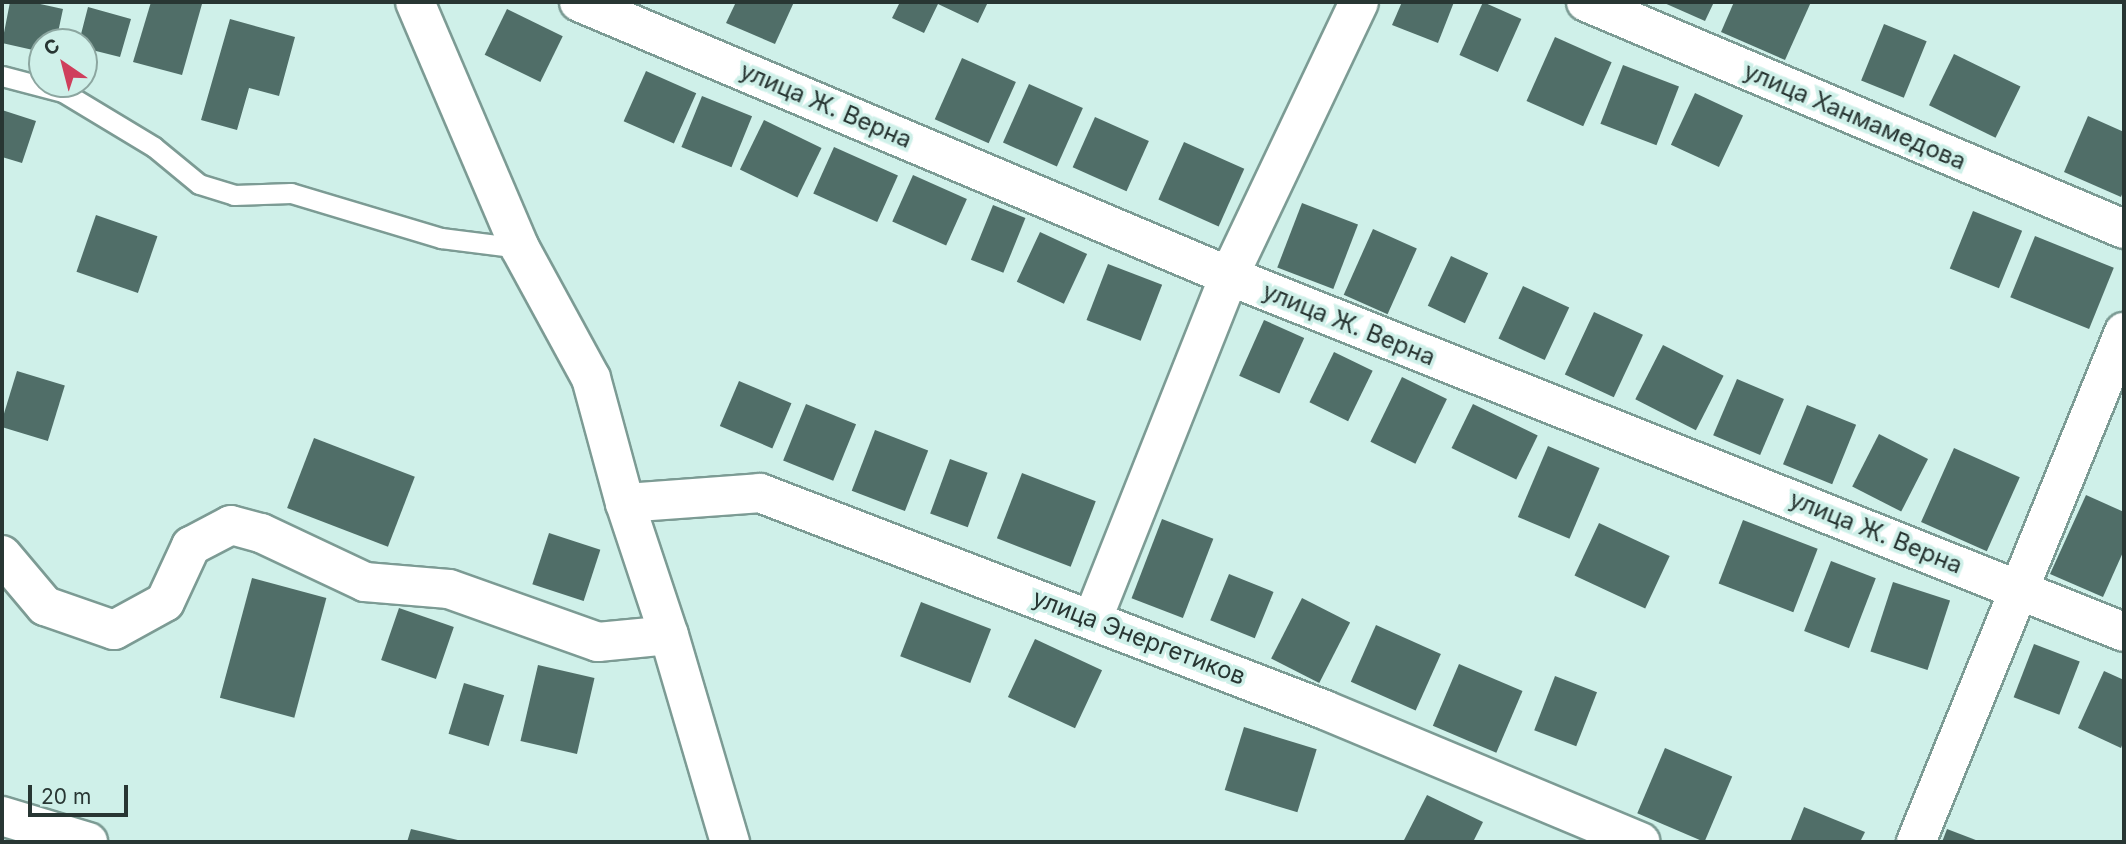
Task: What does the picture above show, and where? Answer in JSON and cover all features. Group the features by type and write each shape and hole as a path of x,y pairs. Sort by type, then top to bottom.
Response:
{"street":[{"path":"415,2 520,248 591,378 625,502 669,635 730,842"},
{"name":"улица Ж. Верна","path":"579,2 1229,276 2124,632"},
{"path":"1093,618 1229,276 1359,2"},
{"name":"улица Ханмамедова","path":"1586,2 2124,229"},
{"path":"1916,842 2017,588 2124,332"},
{"name":"улица Энергетиков","path":"625,502 760,493 1093,618 1325,710 1640,842"},
{"path":"2,555 45,606 114,630 165,602 191,546 231,525 261,533 365,582 449,589 598,642 669,635"},
{"path":"2,816 88,842"}],"lane":[{"path":"2,76 63,92 154,147 199,184 234,195 291,193 441,239 520,248"}],"building":[{"path":"10,2 31,2 63,9 59,28 28,28 28,49 2,43"},
{"path":"151,2 202,4 182,75 133,62"},
{"path":"736,2 794,2 775,44 726,23"},
{"path":"900,2 988,2 978,23 938,4 924,33 892,18"},
{"path":"1402,2 1454,2 1438,43 1392,25"},
{"path":"1483,2 1521,19 1498,72 1459,55"},
{"path":"1662,2 1714,2 1705,21"},
{"path":"1734,2 1811,2 1785,60 1721,32"},
{"path":"88,7 131,19 120,57 98,52 98,28 83,28"},
{"path":"507,9 563,36 540,82 485,55"},
{"path":"230,19 295,37 279,96 249,88 237,130 201,120"},
{"path":"1884,24 1927,41 1904,98 1861,81"},
{"path":"1555,37 1612,62 1583,126 1527,101"},
{"path":"1954,54 2021,86 1996,138 1929,105"},
{"path":"962,58 1016,82 989,143 935,119"},
{"path":"1623,65 1679,87 1656,145 1600,124"},
{"path":"646,71 696,93 674,144 624,121"},
{"path":"1029,84 1083,108 1057,166 1003,142"},
{"path":"1695,93 1743,115 1719,167 1671,145"},
{"path":"702,96 752,116 731,167 681,147"},
{"path":"2,110 36,121 22,163 2,157"},
{"path":"2088,116 2124,132 2124,189 2121,197 2064,172"},
{"path":"1095,117 1149,141 1127,191 1073,167"},
{"path":"764,120 822,148 797,197 740,169"},
{"path":"1184,142 1244,169 1219,226 1158,200"},
{"path":"834,147 898,175 877,222 813,194"},
{"path":"913,175 967,199 946,246 892,222"},
{"path":"1302,203 1358,225 1333,289 1277,267"},
{"path":"993,205 1025,218 1003,273 971,260"},
{"path":"1973,211 2022,231 1999,288 1950,268"},
{"path":"96,215 157,236 138,293 76,272"},
{"path":"1373,229 1417,249 1388,314 1344,295"},
{"path":"1040,232 1087,254 1064,304 1017,282"},
{"path":"2035,236 2114,268 2089,329 2010,297"},
{"path":"1451,256 1488,273 1465,323 1428,306"},
{"path":"1108,264 1162,285 1141,341 1086,320"},
{"path":"1523,286 1569,308 1545,360 1498,339"},
{"path":"1594,312 1643,335 1614,397 1565,375"},
{"path":"1264,320 1304,338 1279,394 1239,376"},
{"path":"1663,345 1724,376 1696,430 1635,399"},
{"path":"1334,352 1373,371 1348,421 1309,402"},
{"path":"17,371 65,386 48,441 2,427"},
{"path":"1402,377 1447,399 1415,464 1370,442"},
{"path":"1737,379 1784,399 1760,455 1713,435"},
{"path":"739,381 791,403 772,448 720,426"},
{"path":"806,404 856,424 833,481 783,461"},
{"path":"1473,404 1538,436 1516,480 1452,448"},
{"path":"1807,405 1856,425 1832,484 1783,464"},
{"path":"875,430 928,450 905,511 852,491"},
{"path":"1879,434 1928,459 1901,512 1852,487"},
{"path":"314,438 415,477 388,547 287,508"},
{"path":"1548,446 1600,468 1569,539 1518,517"},
{"path":"1954,448 2020,477 1987,551 1921,522"},
{"path":"950,459 988,473 968,527 930,514"},
{"path":"1022,473 1096,501 1071,567 997,538"},
{"path":"2086,495 2124,512 2124,550 2103,597 2050,574"},
{"path":"1162,519 1213,539 1183,618 1132,598"},
{"path":"1743,520 1818,549 1793,612 1719,583"},
{"path":"1599,523 1670,556 1645,609 1574,576"},
{"path":"549,533 600,550 584,601 532,584"},
{"path":"1831,561 1876,578 1849,648 1804,631"},
{"path":"1229,574 1274,592 1255,638 1210,620"},
{"path":"252,578 326,598 294,718 220,698"},
{"path":"1893,582 1950,601 1928,670 1870,651"},
{"path":"1302,598 1350,623 1319,683 1271,659"},
{"path":"921,602 991,629 970,683 900,656"},
{"path":"399,608 454,627 436,679 381,660"},
{"path":"1376,625 1441,654 1416,711 1351,682"},
{"path":"1035,639 1102,670 1075,728 1008,697"},
{"path":"2034,644 2080,662 2059,715 2014,697"},
{"path":"1459,664 1523,691 1496,753 1433,726"},
{"path":"538,665 595,678 577,754 520,741"},
{"path":"2104,671 2124,680 2124,740 2121,748 2078,728"},
{"path":"1555,676 1597,692 1576,746 1534,730"},
{"path":"464,683 504,695 489,746 449,734"},
{"path":"1244,727 1317,749 1297,812 1225,790"},
{"path":"1665,748 1732,777 1704,842 1637,813"},
{"path":"1427,795 1483,822 1473,842 1403,842"},
{"path":"1804,807 1865,832 1860,842 1790,842"},
{"path":"411,829 462,841 462,842 407,842"},
{"path":"1947,829 1981,842 1942,842"}]}
